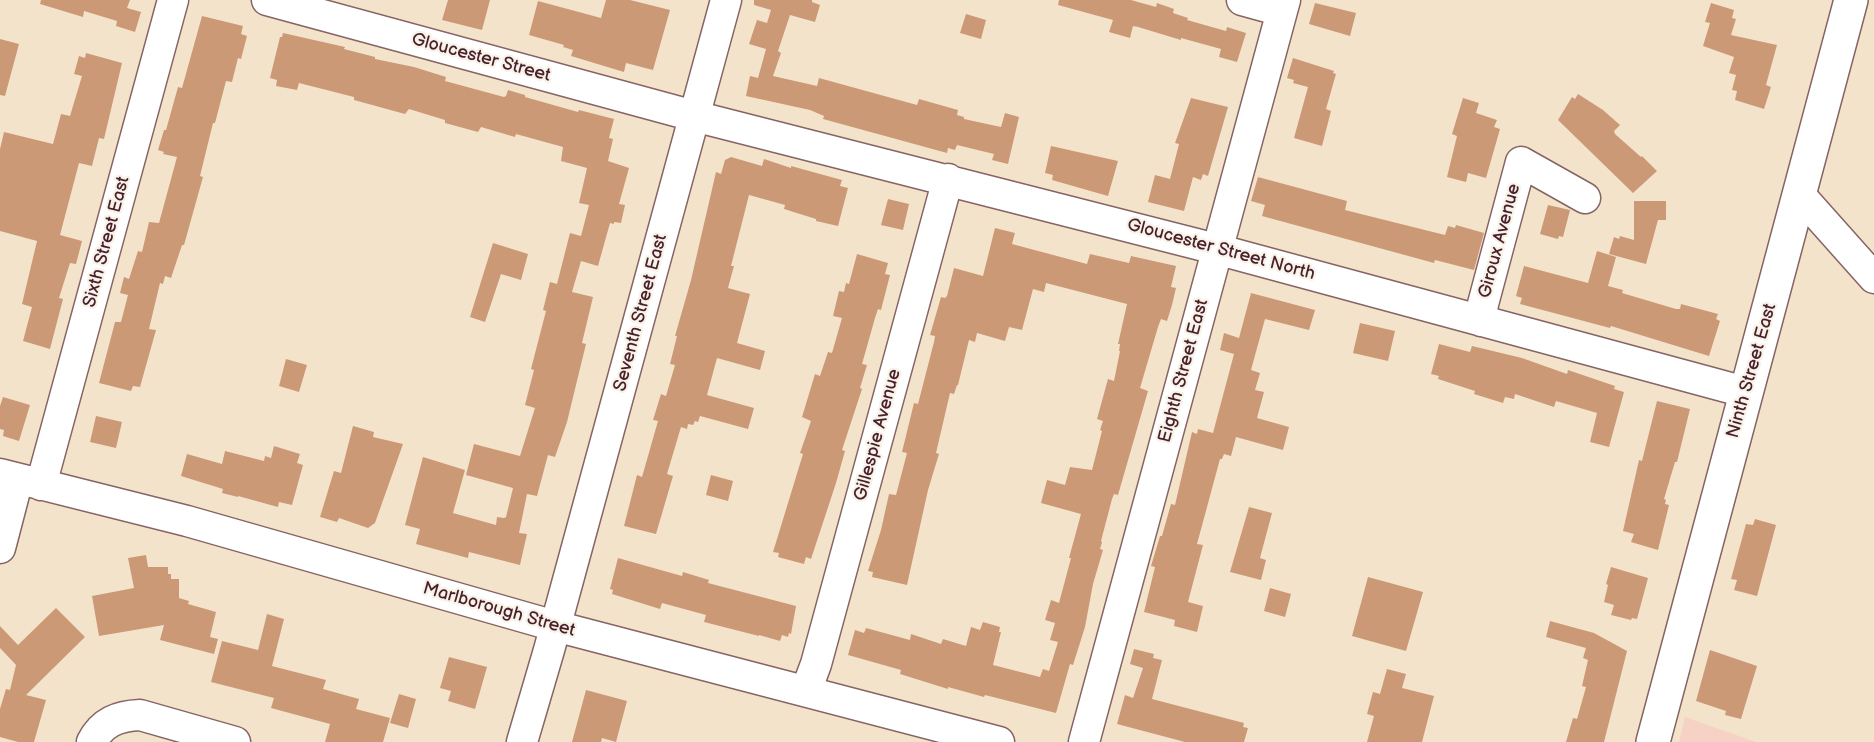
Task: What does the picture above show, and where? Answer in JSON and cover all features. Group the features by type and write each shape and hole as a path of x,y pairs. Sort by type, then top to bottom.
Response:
{"main road":[{"name":"Ninth Street East","path":"1653,742 1851,0"}],"street":[{"name":"Sixth Street East","path":"0,548 173,0"},
{"name":"Gloucester Street","path":"267,0 694,116"},
{"name":"Seventh Street East","path":"522,742 726,0"},
{"path":"1242,0 1283,6"},
{"name":"Eighth Street East","path":"1084,742 1283,6"},
{"name":"Gloucester Street North","path":"694,116 1216,249 1745,392"},
{"name":"Giroux Avenue","path":"1481,321 1483,304 1521,162 1585,198"},
{"name":"Gillespie Avenue","path":"806,691 816,664 948,179"},
{"path":"1800,195 1874,278"},
{"name":"Marlborough Street","path":"20,479 187,520 555,626 999,742"},
{"path":"92,742 100,729 113,719 140,715 235,742"}],"shaded area":[{"path":"1685,717 1756,742 1679,742"}],"building":[{"path":"41,0 130,0 127,8 141,12 135,32 116,26 117,21 84,11 83,17 40,4"},
{"path":"448,0 490,0 482,30 442,20"},
{"path":"606,0 630,0 670,10 653,70 626,63 624,72 571,56 573,50 563,47 564,45 529,35 538,1 601,18"},
{"path":"754,0 812,0 820,5 815,22 790,15 778,51 781,53 773,76 817,86 819,78 917,105 919,99 958,110 957,115 964,119 1001,127 1005,113 1019,117 1008,164 992,160 994,154 957,145 955,150 948,148 947,153 823,119 824,116 810,110 746,96 750,76 758,78 766,49 749,44 757,20 767,23 771,10 754,5"},
{"path":"1059,0 1131,0 1156,7 1157,3 1174,9 1173,13 1188,18 1187,20 1226,31 1227,27 1246,33 1237,62 1219,57 1221,49 1138,27 1133,26 1130,38 1109,32 1113,20 1058,5"},
{"path":"1315,3 1356,13 1350,36 1309,24"},
{"path":"1711,3 1734,10 1732,18 1736,19 1731,35 1777,45 1766,85 1771,87 1764,109 1735,100 1737,91 1732,90 1736,75 1729,73 1734,57 1703,46 1710,23 1705,22"},
{"path":"966,14 986,20 981,39 960,33"},
{"path":"202,16 243,26 241,34 247,36 232,82 226,81 215,123 213,123 200,176 203,177 184,245 182,245 171,278 165,276 163,284 160,283 149,329 156,330 140,387 133,386 131,391 99,383 115,322 121,322 128,295 120,293 124,277 129,279 138,251 142,252 149,222 159,223 177,157 163,154 164,152 158,150 178,87 182,88"},
{"path":"283,33 345,47 344,49 375,57 375,59 414,67 446,77 445,81 504,97 508,90 578,112 579,110 614,119 609,138 613,139 608,161 629,168 619,204 625,205 621,223 610,223 598,266 581,261 572,292 593,297 582,343 586,344 567,422 555,457 548,455 537,496 527,494 519,533 527,534 520,565 469,552 468,558 416,544 420,529 405,525 423,457 465,470 453,513 496,525 497,517 506,517 513,488 466,475 474,444 520,456 535,408 525,405 534,370 531,369 546,311 543,310 550,282 557,284 570,233 581,236 589,205 579,203 587,168 561,161 563,147 516,134 515,137 481,127 478,132 445,123 445,120 409,109 405,114 354,100 354,97 299,83 297,90 276,86 277,80 270,78"},
{"path":"0,39 19,44 5,96 0,95"},
{"path":"86,53 122,63 104,139 99,138 92,166 79,163 60,235 82,241 76,264 70,263 59,298 63,299 50,349 23,341 32,307 22,304 37,241 0,231 0,149 4,132 53,144 61,114 70,116 82,76 74,74 79,56 85,58"},
{"path":"1293,58 1334,71 1333,73 1336,74 1326,109 1331,111 1322,146 1294,138 1308,87 1293,83 1294,80 1287,78"},
{"path":"1578,94 1603,110 1620,125 1614,131 1615,134 1657,171 1633,193 1558,120 1572,97 1575,99"},
{"path":"1191,98 1228,107 1208,176 1203,174 1201,180 1193,177 1184,211 1148,202 1155,175 1170,179 1179,144 1175,143"},
{"path":"1463,98 1479,103 1476,113 1497,120 1494,127 1500,129 1486,178 1468,173 1466,182 1447,177 1457,136 1452,134"},
{"path":"1051,146 1118,161 1108,196 1052,180 1053,175 1045,173"},
{"path":"731,157 762,166 764,159 791,168 791,166 842,180 840,186 848,188 838,226 816,221 816,219 784,209 785,205 749,195 731,266 734,266 728,288 750,294 737,343 765,351 760,370 717,358 707,395 754,408 748,429 700,416 698,422 695,421 693,425 688,424 687,429 681,427 667,474 673,476 656,534 624,526 637,475 642,477 658,421 653,420 661,394 666,396 675,365 670,364 677,336 675,336 691,280 716,172 721,174 725,160"},
{"path":"1258,177 1347,201 1345,210 1445,235 1448,226 1455,228 1456,225 1484,233 1474,270 1435,260 1434,263 1262,216 1265,205 1251,201"},
{"path":"888,199 909,204 903,230 881,225"},
{"path":"1634,201 1666,201 1666,220 1658,220 1646,264 1609,254 1614,237 1619,239 1620,236 1634,240"},
{"path":"1548,205 1570,210 1563,237 1559,236 1558,239 1540,234"},
{"path":"995,228 1015,233 1012,244 1087,264 1090,254 1129,263 1131,256 1176,266 1171,287 1176,288 1172,305 1167,321 1161,319 1140,388 1148,391 1118,495 1114,494 1112,499 1101,541 1100,549 1103,550 1093,584 1085,627 1073,665 1070,664 1056,713 985,695 984,697 948,687 948,689 900,674 901,670 848,655 855,630 864,633 866,628 910,640 911,634 941,644 943,639 966,646 971,627 980,630 983,622 1000,627 999,632 1001,632 993,665 1040,677 1043,669 1049,671 1058,642 1050,640 1055,623 1045,620 1051,600 1059,603 1081,514 1041,503 1047,480 1065,485 1070,467 1092,470 1103,421 1097,419 1108,379 1114,381 1120,351 1120,344 1118,344 1127,304 1046,283 1044,292 1033,289 1022,330 1009,327 1005,341 977,333 975,342 969,340 958,385 954,394 950,393 936,453 939,454 928,490 907,585 872,577 873,572 868,571 889,494 896,495 907,453 902,452 914,403 918,404 934,342 935,336 930,335 941,297 947,296 954,268 983,276"},
{"path":"493,243 528,254 521,280 501,274 485,322 470,317"},
{"path":"1597,251 1616,257 1608,286 1623,290 1622,293 1676,309 1680,309 1681,304 1718,314 1716,319 1720,321 1709,356 1611,326 1610,328 1520,304 1522,298 1516,296 1524,266 1588,283"},
{"path":"857,254 888,263 885,274 890,275 881,310 878,309 862,364 867,365 860,388 862,389 842,450 845,451 836,483 811,559 806,557 804,564 778,557 779,553 773,552 811,421 802,417 815,374 820,376 828,352 832,353 842,318 833,316 839,291 844,292 846,283 849,284"},
{"path":"1251,293 1315,310 1309,330 1265,319 1251,370 1260,373 1255,390 1264,392 1257,418 1289,427 1283,450 1236,437 1231,456 1224,454 1220,459 1197,544 1203,545 1188,602 1203,606 1197,632 1174,626 1175,620 1144,612 1155,567 1151,566 1171,504 1175,505 1192,432 1197,434 1198,429 1213,433 1234,354 1220,350 1224,333 1239,338"},
{"path":"1360,323 1395,331 1388,361 1353,353"},
{"path":"1439,344 1470,352 1472,346 1522,358 1567,374 1568,370 1615,386 1614,389 1624,392 1609,447 1590,442 1597,413 1556,401 1554,407 1515,394 1514,399 1505,397 1503,403 1438,379 1439,376 1431,374"},
{"path":"286,359 307,365 299,392 279,386"},
{"path":"3,397 30,405 19,441 3,436 4,430 0,429 0,406"},
{"path":"1657,401 1690,409 1677,462 1675,462 1664,499 1665,504 1669,505 1658,550 1631,542 1634,534 1623,531 1639,460 1642,461"},
{"path":"96,416 122,422 116,448 90,442"},
{"path":"353,426 374,432 373,437 403,444 375,523 368,528 339,518 337,522 320,517 334,471 341,473"},
{"path":"274,446 300,454 297,463 303,465 292,505 279,502 278,507 222,493 223,489 181,476 187,454 222,464 225,451 264,461 265,456 271,458"},
{"path":"711,475 733,481 728,501 706,495"},
{"path":"1249,507 1272,513 1260,558 1266,560 1261,580 1230,572"},
{"path":"1755,519 1776,525 1757,596 1734,590 1737,580 1731,579 1746,524 1753,525"},
{"path":"146,555 148,567 168,567 171,579 179,579 179,598 189,601 188,604 216,612 210,637 218,639 214,654 160,640 164,625 99,636 92,596 134,588 128,558"},
{"path":"618,558 682,576 683,572 709,580 708,583 796,606 791,634 789,633 788,637 782,635 780,641 704,622 706,615 662,603 660,609 612,594 613,590 610,589"},
{"path":"1611,567 1648,578 1637,619 1632,618 1631,620 1611,615 1614,605 1604,602"},
{"path":"1368,577 1423,592 1406,651 1352,636"},
{"path":"1270,588 1291,594 1285,617 1264,611"},
{"path":"56,608 85,637 26,695 46,700 34,742 18,742 0,737 0,709 6,689 10,690 16,665 0,648 0,626 18,645"},
{"path":"267,614 284,619 272,666 326,680 323,689 359,699 356,709 390,718 383,742 325,742 330,724 271,708 274,698 211,682 222,641 258,650"},
{"path":"1550,621 1594,633 1627,651 1604,742 1566,742 1573,718 1577,719 1586,687 1582,686 1588,660 1583,658 1586,648 1546,637"},
{"path":"1134,649 1154,654 1153,658 1162,660 1152,699 1244,723 1243,727 1248,728 1244,742 1185,742 1117,724 1125,695 1133,698 1143,668 1130,664"},
{"path":"1710,650 1757,666 1741,719 1725,715 1726,711 1696,701"},
{"path":"449,657 487,667 475,709 448,701 451,691 440,688"},
{"path":"1387,669 1406,674 1402,688 1434,696 1422,742 1367,742 1374,716 1367,714 1373,692 1380,694"},
{"path":"586,690 627,701 616,742 602,738 601,742 572,742"},
{"path":"399,694 416,699 408,728 390,723"}]}
